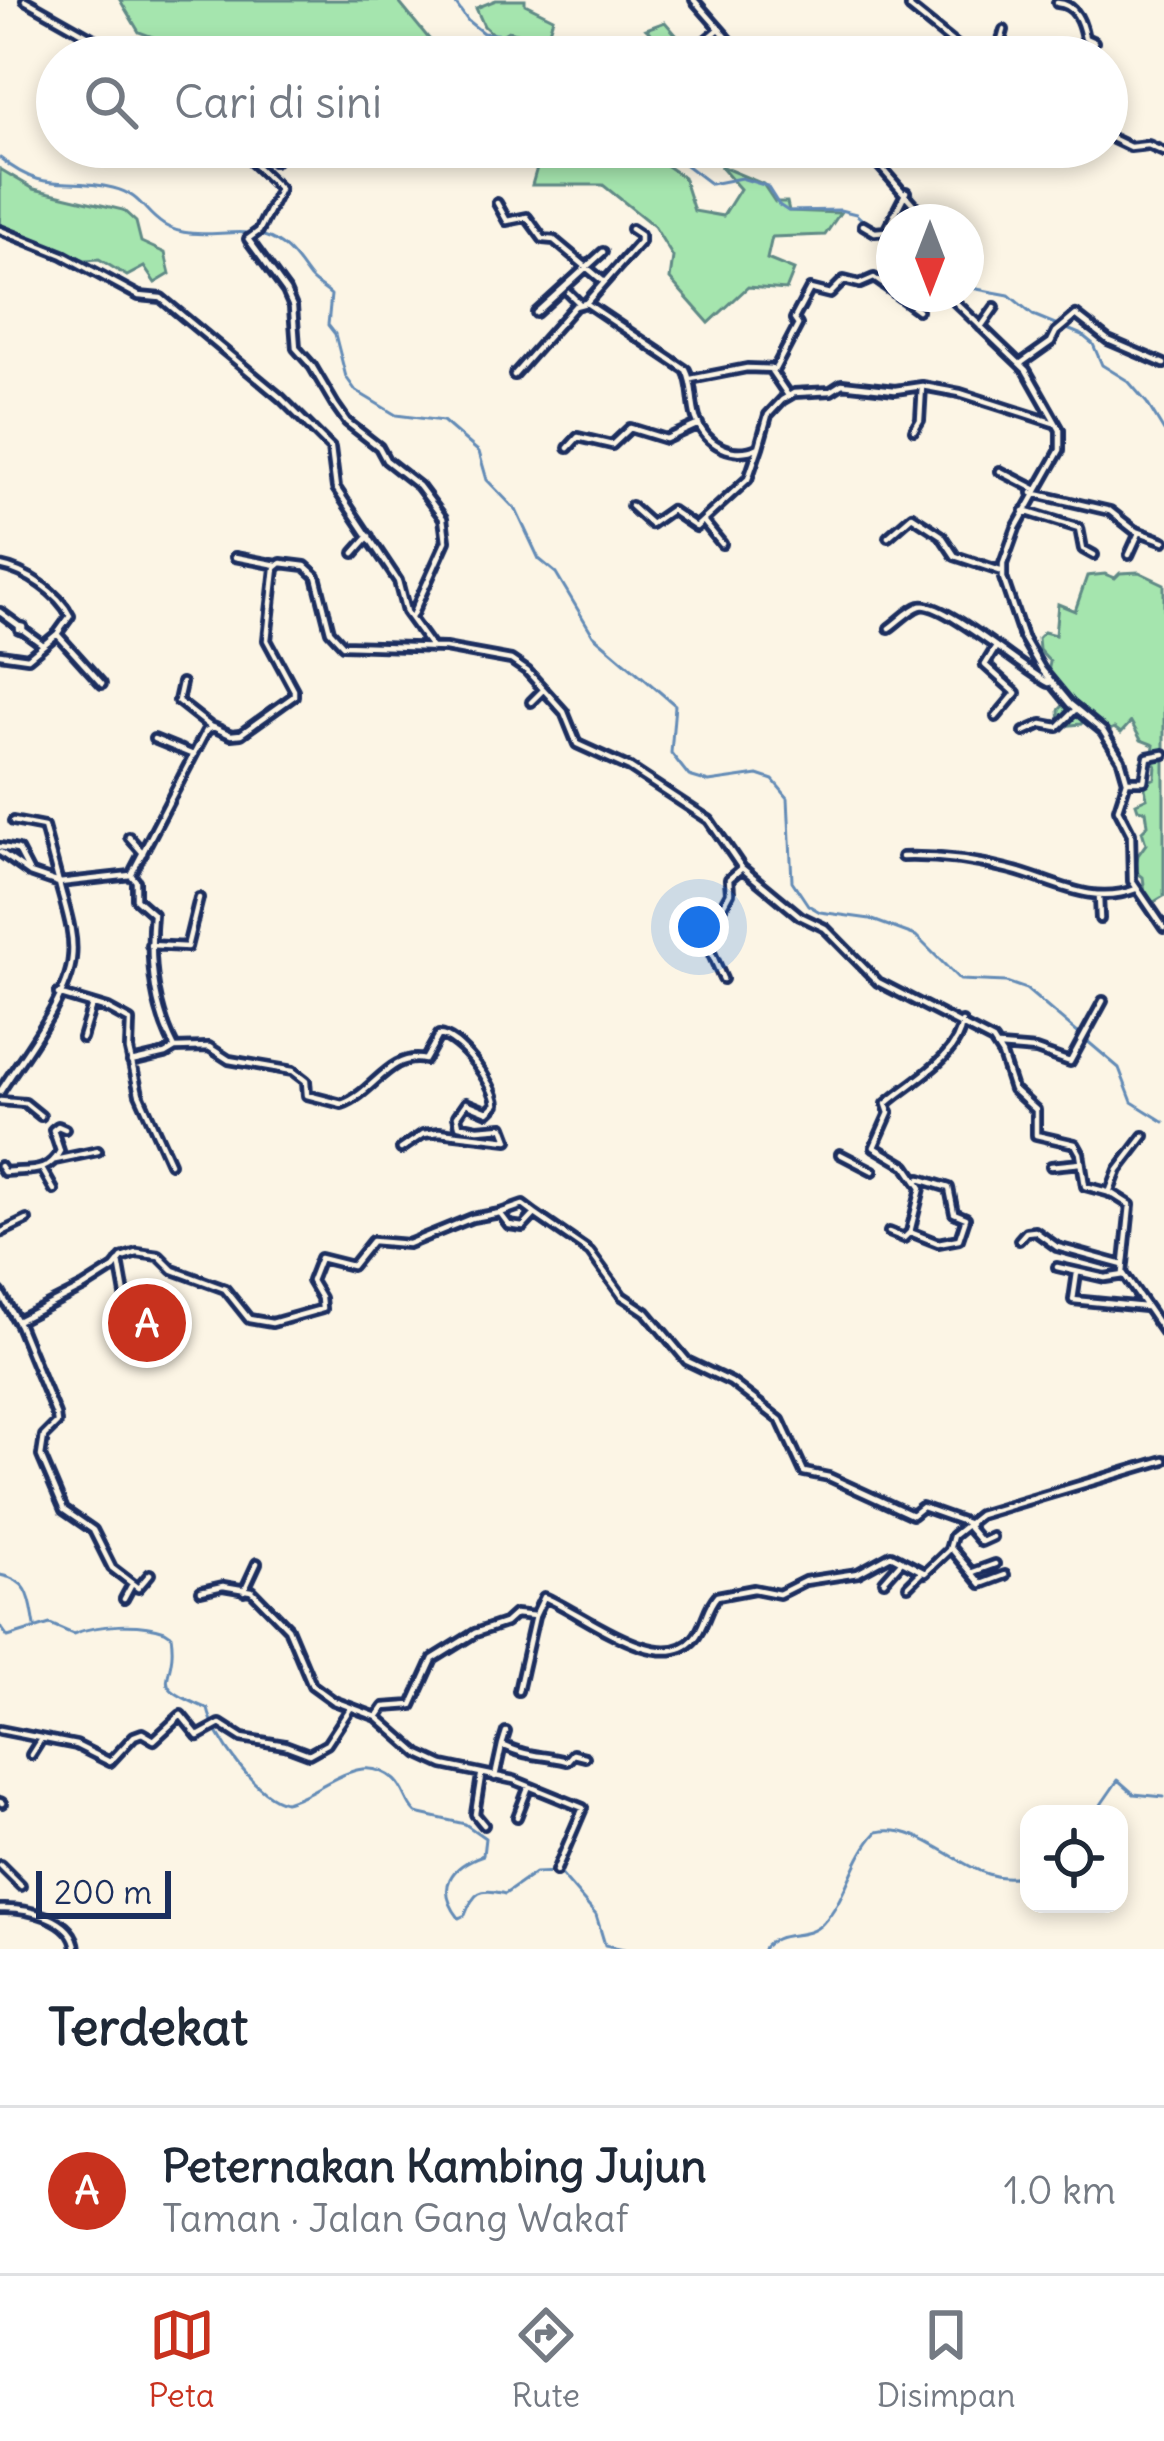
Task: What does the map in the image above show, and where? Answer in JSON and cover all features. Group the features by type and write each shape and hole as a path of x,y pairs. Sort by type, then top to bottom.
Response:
{"street":[{"path":"25,0 89,36"},
{"path":"694,0 725,36"},
{"path":"910,0 910,8 944,36"},
{"path":"1057,3 1066,4 1079,16 1084,36"},
{"path":"711,36 719,29"},
{"path":"1002,36 1004,30"},
{"path":"1128,146 1148,145 1164,152"},
{"path":"259,168 280,189 259,231 248,239 286,291 296,348 347,422 419,486 442,518 446,542 412,616"},
{"path":"883,168 915,204"},
{"path":"863,225 875,232 886,230 905,192"},
{"path":"497,203 507,221 527,217 543,239 554,240 603,281"},
{"path":"514,375 640,242 631,229"},
{"path":"0,230 63,255 139,296 161,298 262,381 331,448 336,488 398,581 406,612 431,648"},
{"path":"536,313 603,253"},
{"path":"691,379 777,367 798,326 794,319 808,290 830,294 844,280 860,284 876,279"},
{"path":"569,293 682,366 691,379 699,424 716,444 730,452 760,447"},
{"path":"981,328 995,308"},
{"path":"965,312 1020,364 1062,434 1060,449 1024,511 1003,572 1009,603 1023,637 1054,685 1109,739 1125,769 1127,781 1119,812 1131,834 1131,878 1164,928"},
{"path":"1020,364 1051,342 1076,315 1108,340 1164,364"},
{"path":"770,369 788,395"},
{"path":"631,506 651,524 671,510 693,527 704,522 748,479 770,412 788,395 831,391 842,384 895,390 922,386 984,399 1014,413 1058,424"},
{"path":"914,430 920,420 922,386"},
{"path":"568,448 578,437 612,445 630,428 666,439 699,424"},
{"path":"1000,471 1034,491 1110,512 1139,533 1164,541"},
{"path":"1024,511 1078,528 1083,549 1094,554"},
{"path":"888,537 912,516 941,536 955,556 1003,572"},
{"path":"704,522 722,544"},
{"path":"1129,555 1139,533"},
{"path":"354,553 369,536"},
{"path":"235,557 305,566 316,576 330,632 338,642 506,658 527,671 568,718 578,744 630,768 710,820 742,868 800,916 826,928 871,977 962,1022 999,1047 1036,1050 1068,1063 1103,1001"},
{"path":"182,683 178,701 211,727 241,734 294,696 267,640 277,565"},
{"path":"0,566 40,584 66,607 70,619 24,658 0,653"},
{"path":"889,628 926,605 1054,685"},
{"path":"0,612 44,645"},
{"path":"57,634 102,684"},
{"path":"996,647 985,665 1016,692 996,717"},
{"path":"532,702 543,690"},
{"path":"1024,732 1042,724 1058,727 1076,709"},
{"path":"130,875 166,814 191,754 211,727"},
{"path":"154,739 191,754"},
{"path":"1127,781 1144,781 1148,757 1164,754"},
{"path":"0,1092 40,1034 73,955 44,827 14,821"},
{"path":"129,837 143,853"},
{"path":"0,849 30,873 59,883 130,875"},
{"path":"0,849 18,850 30,873"},
{"path":"902,856 962,858 1099,896 1136,889"},
{"path":"928,867 932,857"},
{"path":"723,980 705,939 730,893 730,877 742,868"},
{"path":"130,875 136,881 136,899 153,914 150,946 160,1009 175,1048"},
{"path":"1099,896 1100,919"},
{"path":"150,946 187,947 199,898"},
{"path":"58,994 112,1010 130,1021 131,1062 140,1099 170,1163"},
{"path":"82,1038 92,1005"},
{"path":"865,1167 889,1113 887,1102 914,1086 922,1073 946,1056 962,1022"},
{"path":"131,1062 175,1048 209,1047 234,1061 293,1071 306,1081 307,1095 342,1104 367,1090 393,1064 425,1060 436,1038 449,1035 485,1075 496,1098 488,1112 463,1105 457,1116 459,1125 503,1126 508,1140 439,1132 423,1135 401,1149"},
{"path":"999,1047 1013,1089 1035,1108 1036,1135 1075,1144 1085,1186 1109,1192 1131,1208 1124,1275 1164,1332"},
{"path":"0,1101 25,1103 41,1116"},
{"path":"56,1160 61,1148 53,1130 58,1126 64,1130"},
{"path":"1109,1192 1118,1170 1144,1136"},
{"path":"876,1149 899,1160 921,1188 910,1232 904,1238 889,1232"},
{"path":"1,1171 41,1169 56,1160 98,1151"},
{"path":"840,1154 873,1171"},
{"path":"1051,1166 1081,1163"},
{"path":"41,1169 54,1190"},
{"path":"910,1232 942,1243 959,1239 965,1230 966,1218 954,1213 949,1188 917,1179"},
{"path":"17,1321 84,1286 131,1253 159,1256 172,1270 229,1292 249,1319 272,1323 322,1309 311,1281 320,1258 355,1266 369,1242 408,1244 472,1218 523,1205 590,1252 622,1296 646,1312 687,1361 731,1382 780,1420 804,1472 829,1477 912,1515 922,1507 969,1526 981,1542 992,1538"},
{"path":"500,1213 518,1228 535,1214"},
{"path":"0,1233 26,1220"},
{"path":"1019,1240 1026,1232 1035,1232 1052,1245 1123,1265"},
{"path":"119,1261 132,1334 157,1325 162,1336"},
{"path":"1057,1267 1105,1278 1124,1275"},
{"path":"1077,1273 1072,1300 1145,1307"},
{"path":"0,1292 17,1321 57,1421 41,1442 44,1464 64,1510 94,1530 110,1564 130,1586 138,1588 150,1574"},
{"path":"908,1586 931,1569 950,1547 953,1536 979,1515 1164,1460"},
{"path":"950,1547 963,1567 983,1584 1005,1575"},
{"path":"518,1690 541,1599 549,1598 616,1636 662,1652 693,1641 717,1597 754,1589 779,1594 805,1581 858,1574 891,1555 921,1572"},
{"path":"884,1581 902,1561"},
{"path":"244,1591 257,1563"},
{"path":"973,1572 995,1564"},
{"path":"124,1599 130,1586"},
{"path":"201,1591 223,1586 256,1595 283,1620 312,1685 350,1708 377,1717 428,1759 530,1786 584,1810 556,1871"},
{"path":"377,1717 384,1707 412,1705 433,1659 506,1623 511,1614 535,1616"},
{"path":"0,1730 83,1747 110,1762 134,1736 142,1733 154,1740 179,1715 198,1736 213,1726 309,1754 327,1744 350,1708"},
{"path":"495,1777 506,1732"},
{"path":"31,1754 43,1737"},
{"path":"502,1745 536,1759 585,1757"},
{"path":"481,1775 475,1816 484,1826"},
{"path":"517,1817 530,1786"},
{"path":"0,1865 21,1886"},
{"path":"0,1909 31,1910 68,1927 76,1949"}],"green space":[{"path":"120,0 397,0 427,36 150,36 139,32"},
{"path":"496,0 525,0 553,18 550,36 517,36 508,31 495,36 476,8"},
{"path":"665,22 677,36 654,36 646,29"},
{"path":"537,168 670,168 683,177 694,211 723,216 740,189 725,168 763,184 775,202 787,202 789,211 840,213 825,235 772,237 767,259 794,270 786,290 748,287 709,323 670,279 673,257 654,226 603,185 532,185"},
{"path":"0,169 34,189 123,210 136,222 141,242 165,253 170,274 155,283 144,267 127,276 99,259 85,260 0,225"},
{"path":"1139,572 1164,584 1164,896 1154,902 1146,900 1143,877 1135,871 1146,844 1142,831 1148,825 1146,811 1136,803 1147,798 1144,784 1155,778 1156,765 1142,761 1153,754 1154,745 1141,740 1131,722 1121,733 1114,728 1108,731 1089,714 1081,724 1060,726 1059,710 1070,698 1048,672 1050,662 1039,650 1038,638 1044,632 1055,635 1058,604 1075,611 1087,576 1115,578 1120,573"}],"waterway":[{"path":"453,0 483,33 506,36"},
{"path":"0,158 43,181 123,191 176,230 253,233 285,248 331,295 328,325 335,334 346,377 356,391 396,415 443,421 479,452 487,480 516,510 539,559 556,573 593,635 675,705 671,753 689,776 709,782 758,775 773,780 788,798 792,881 808,905 820,912 870,919 916,936 960,980 1006,982 1026,989 1119,1068 1132,1102 1164,1122"},
{"path":"690,168 711,184 741,178 767,186 788,211 856,214 876,232"},
{"path":"984,290 1009,295 1033,315 1082,335 1093,344 1102,365 1128,381 1147,403 1164,431"},
{"path":"0,1575 23,1587 35,1626"},
{"path":"0,1626 8,1637 50,1624 73,1634 119,1625 165,1631 171,1635 169,1687 208,1709 238,1764 262,1789 285,1802 354,1771 381,1771 395,1780 416,1813 465,1824 485,1838 483,1855 462,1865 450,1879 448,1897 459,1918 479,1893 505,1894 535,1873 559,1872 596,1915 605,1945 624,1949"},
{"path":"1101,1805 1118,1780 1134,1794 1164,1797"},
{"path":"763,1949 776,1939 809,1932 823,1923 877,1832 916,1837 990,1875 1020,1875"}],"place":[{"name":"Peternakan Kambing Jujun","path":"147,1323"}]}
